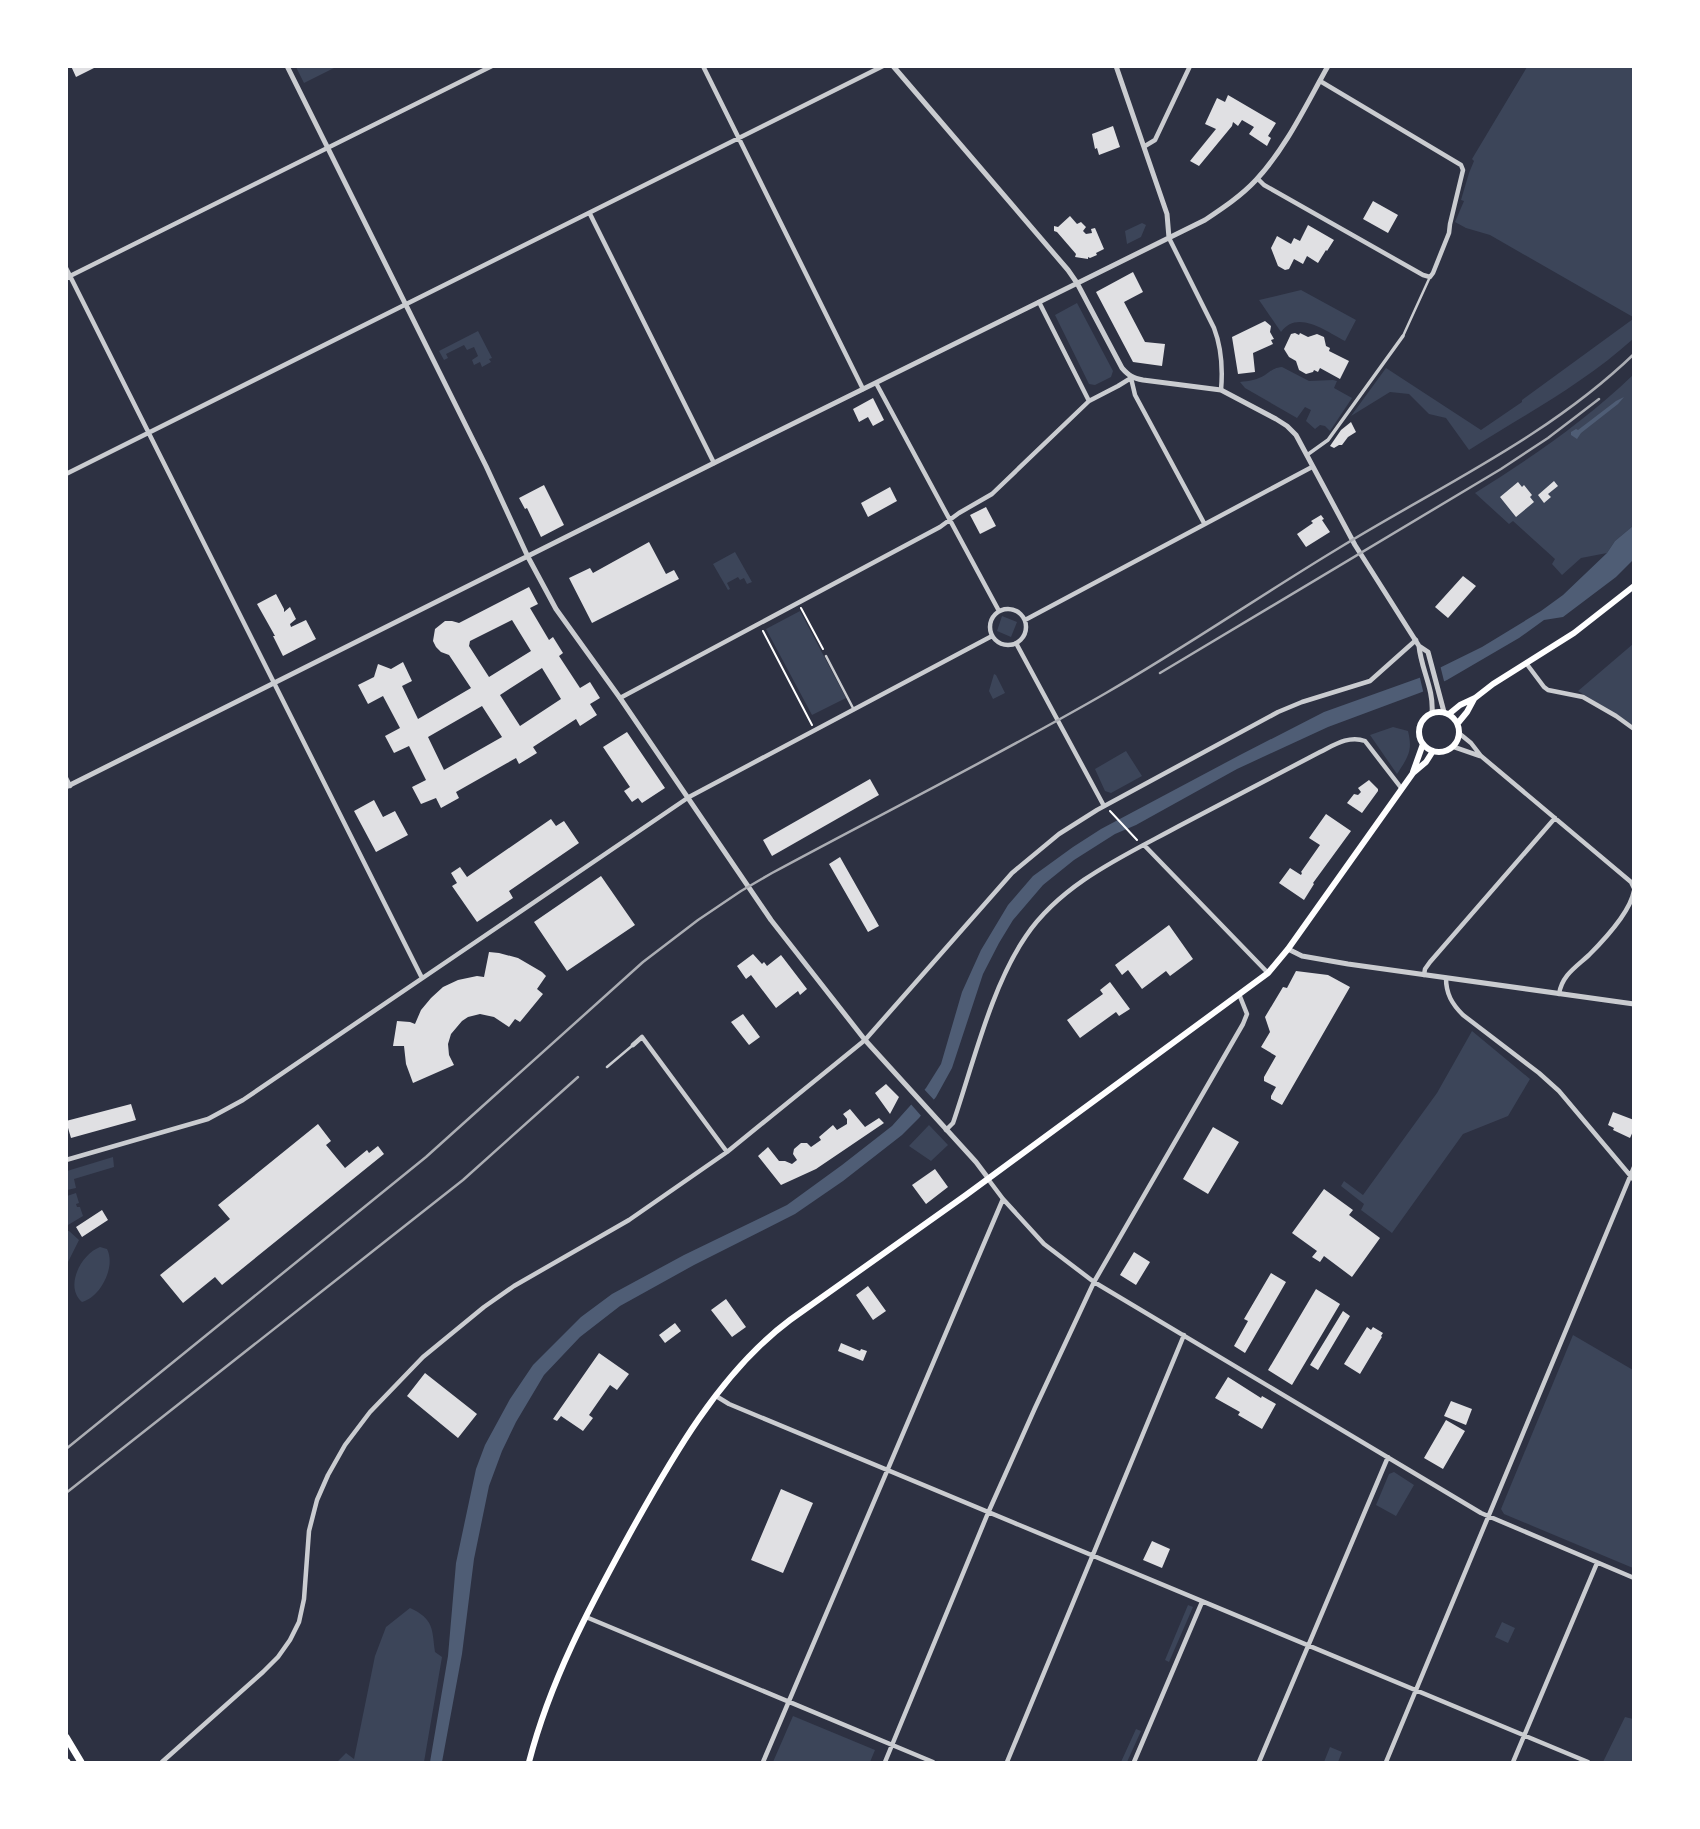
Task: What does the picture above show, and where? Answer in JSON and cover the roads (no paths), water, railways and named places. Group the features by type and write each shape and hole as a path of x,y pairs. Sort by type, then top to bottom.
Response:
{"main road":[{"path":"1447,713 1475,698 1581,628 1633,586"},
{"path":"1458,723 1475,698"},
{"path":"1432,709 1447,713 1458,723 1458,741 1447,751 1433,751 1423,744 1420,725 1432,709"},
{"path":"1413,773 1423,744"},
{"path":"529,1762 552,1689 585,1617 654,1490 716,1396 742,1364 773,1332 1268,973 1288,949 1413,773 1426,762 1433,751"},
{"path":"66,1737 81,1762"}],"street":[{"path":"287,66 556,609 621,698 771,920 865,1040 976,1162 1003,1199 1044,1244 1094,1282 1489,1517 1633,1578"},
{"path":"69,277 492,66"},
{"path":"703,66 863,389"},
{"path":"66,474 883,66"},
{"path":"893,66 1077,283 1122,368 1132,377 1221,390 1287,426 1296,435 1355,545 1418,643 1428,652 1440,701 1447,713"},
{"path":"1116,66 1167,214 1169,238 1214,328 1223,356 1221,390"},
{"path":"1145,146 1154,140 1190,66"},
{"path":"66,778 68,786 1205,220 1227,206 1258,179 1278,152 1328,66"},
{"path":"1258,179 1423,275 1430,277 1433,273 1449,233 1463,170 1461,165 1320,81"},
{"path":"590,214 714,463"},
{"path":"66,268 422,978"},
{"path":"1039,302 1089,401"},
{"path":"1307,455 1328,440 1403,336"},
{"path":"621,698 940,527 992,494 1089,401 1132,377"},
{"path":"1132,377 1136,395 1204,523"},
{"path":"876,383 999,611"},
{"path":"1025,620 1312,467"},
{"path":"1014,609 1025,620 1025,633 1016,643 1002,644 992,636 990,622 999,611 1014,609"},
{"path":"66,1160 208,1119 243,1100 689,797 992,636"},
{"path":"1016,643 1104,806"},
{"path":"1418,643 1432,709"},
{"path":"162,1762 261,1674 290,1640 299,1622 304,1599 309,1531 317,1500 328,1475 345,1445 370,1412 424,1357 514,1286 629,1220 727,1152 865,1040 1012,873 1059,834 1104,806 1278,712 1370,681 1418,643"},
{"path":"1526,663 1548,690 1583,696 1633,729"},
{"path":"1460,734 1481,756 1632,882 1633,895 1623,912 1590,954 1564,978 1559,994"},
{"path":"946,1130 953,1124 995,997 1012,959 1027,934 1055,902 1096,871 1345,740 1365,741 1402,789"},
{"path":"1454,747 1481,756"},
{"path":"1424,975 1430,962 1555,818"},
{"path":"1144,845 1268,973"},
{"path":"1288,949 1302,956 1633,1004"},
{"path":"1447,978 1446,989 1455,1007 1559,1091 1632,1177"},
{"path":"885,1762 988,1513 1094,1282 1243,1024 1247,1014 1240,994"},
{"path":"633,1045 642,1037 727,1152"},
{"path":"1386,1762 1632,1177 1633,1167"},
{"path":"763,1762 1003,1199"},
{"path":"1007,1762 1184,1335"},
{"path":"716,1396 729,1404 887,1471 1588,1762"},
{"path":"1259,1762 1388,1457"},
{"path":"1513,1762 1597,1563"},
{"path":"1134,1762 1202,1602"},
{"path":"585,1617 933,1762"}],"lane":[{"path":"1403,336 1430,277"},
{"path":"827,656 854,710"},
{"path":"607,1067 633,1045"}],"railway":[{"path":"66,1449 426,1157 643,962 698,920 772,873 1023,739 1136,675 1339,548 1529,436 1601,384 1634,354"},
{"path":"1160,673 1501,469 1599,399"},
{"path":"66,1493 463,1180 578,1077"}]}
